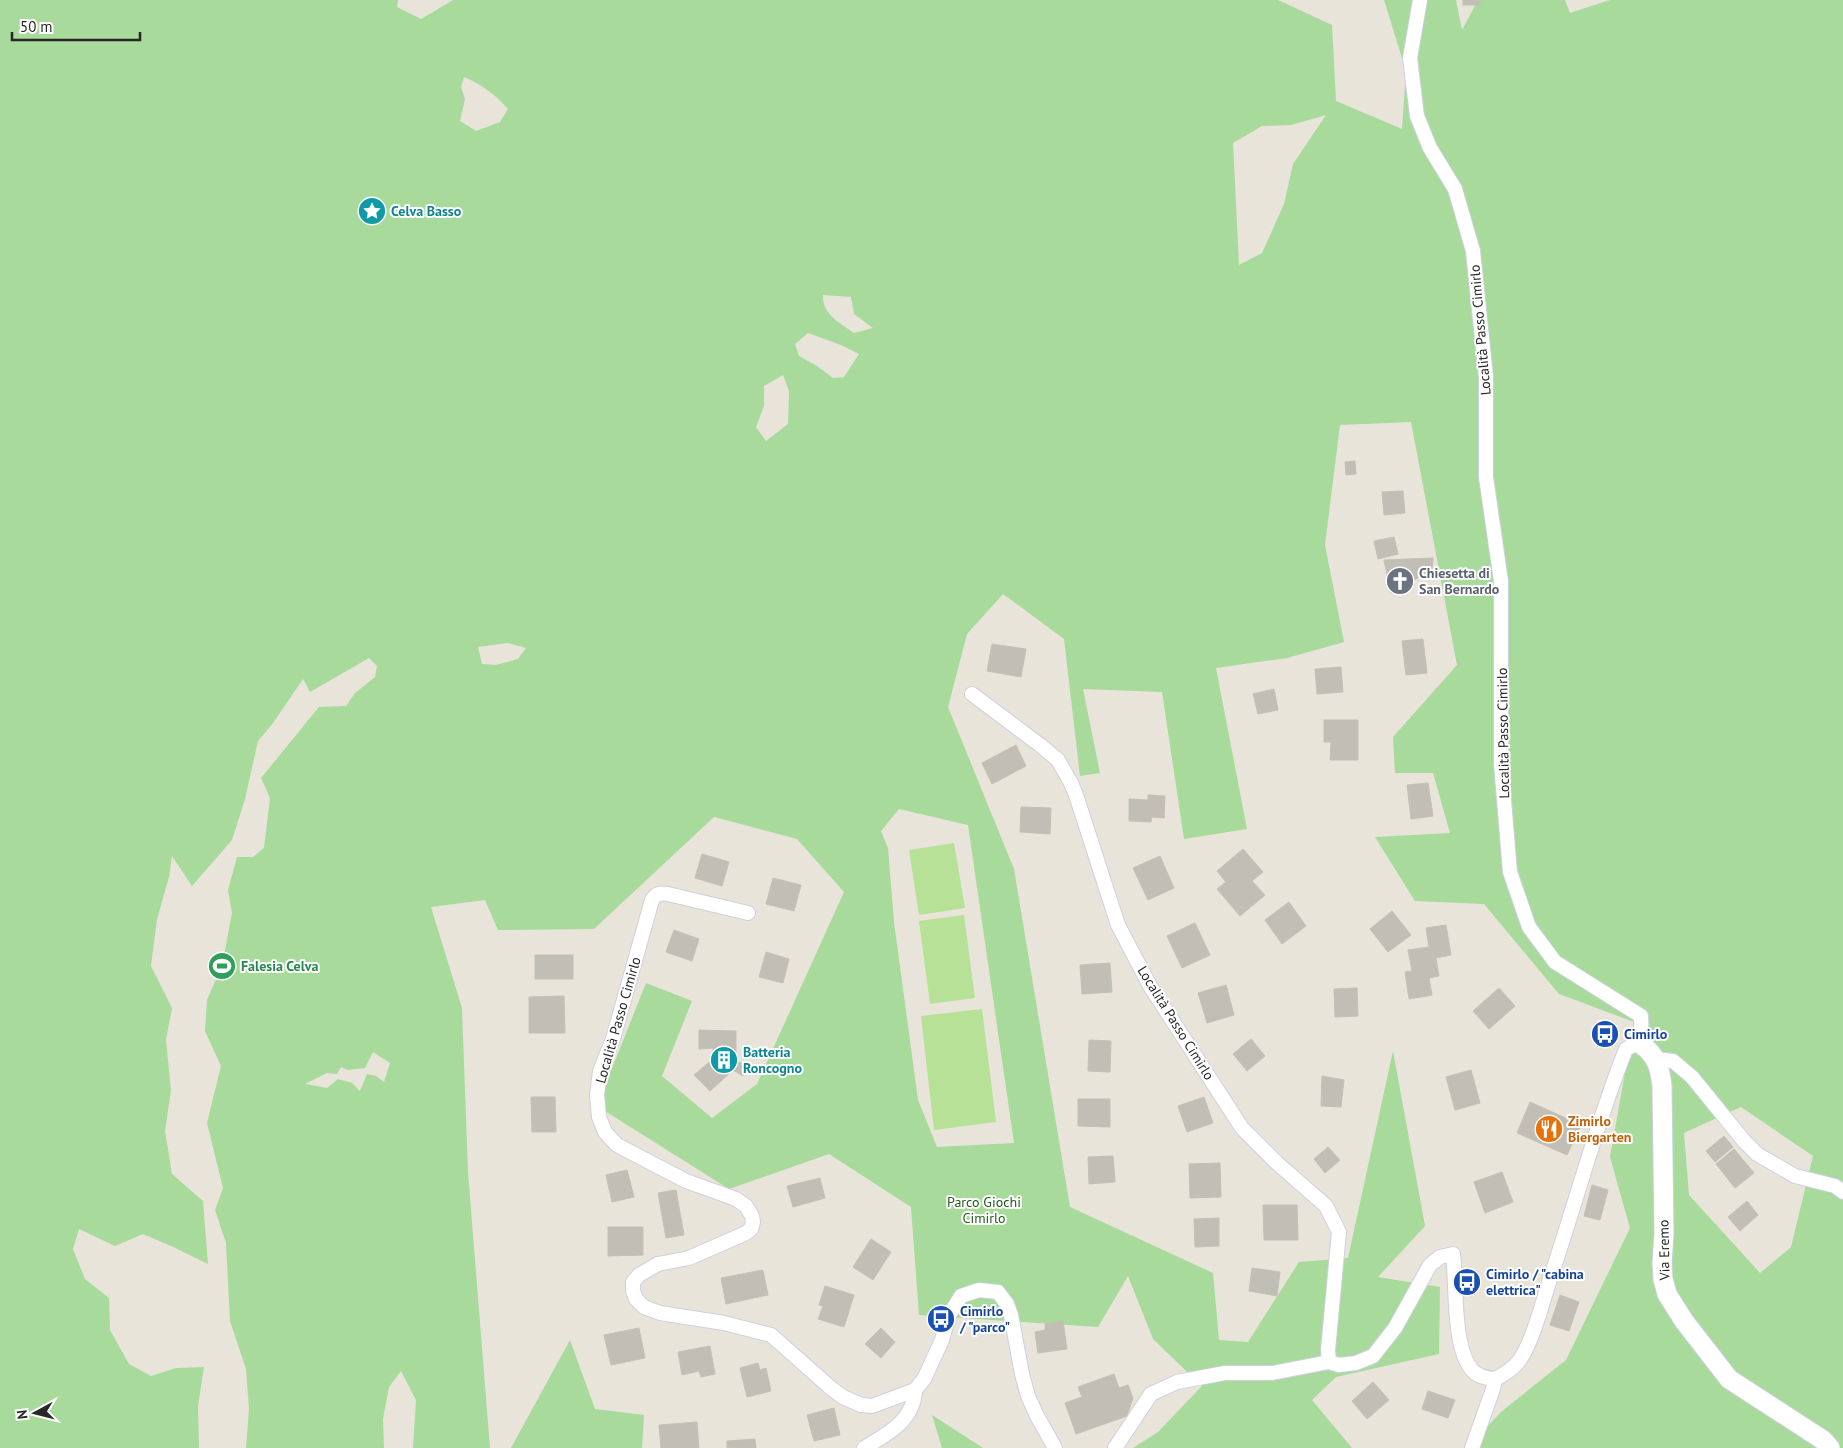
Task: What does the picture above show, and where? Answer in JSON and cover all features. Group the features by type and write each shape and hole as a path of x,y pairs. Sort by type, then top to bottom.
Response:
{"street":[{"name":"Località Passo Cimirlo","path":"1420,0 1410,58 1417,116 1430,148 1455,189 1474,260 1486,377 1486,477 1501,581 1501,764 1510,872 1529,927 1555,962 1641,1016 1642,1045"},
{"name":"Località Passo Cimirlo","path":"972,694 1058,760 1076,795 1118,925 1150,986 1242,1128 1277,1164 1326,1206 1339,1232 1328,1350 1329,1362"},
{"name":"Località Passo Cimirlo","path":"748,913 661,893 655,895 613,1039 600,1071 596,1095 599,1117 605,1132 617,1145 686,1181 736,1199 746,1206 753,1222 751,1229 746,1233 689,1258 658,1264 638,1274 633,1282 632,1290 636,1299 644,1307 660,1313 724,1323 772,1335 832,1389 843,1397 861,1405 872,1406 915,1390"},
{"path":"1472,1448 1493,1390 1495,1379 1518,1362 1528,1344 1613,1081 1626,1049 1634,1045 1642,1045 1656,1059 1673,1061 1692,1077 1744,1141 1757,1154 1796,1176 1835,1186 1843,1192"},
{"name":"Via Eremo","path":"1656,1059 1660,1067 1662,1086 1664,1234 1662,1263 1663,1279 1668,1294 1684,1321 1729,1379 1823,1440 1830,1448"},
{"path":"1115,1448 1151,1394 1177,1382 1225,1373 1272,1373 1329,1362 1340,1365 1356,1363 1373,1356 1395,1328 1430,1265 1440,1257 1453,1254 1456,1316 1463,1350 1473,1371 1481,1377 1495,1379"},
{"path":"864,1448 890,1432 910,1413 915,1402 915,1390 924,1379 942,1340 949,1316 961,1296 979,1290 998,1292 1007,1304 1028,1396 1055,1448"}],"green space":[{"name":"Parco Giochi Cimirlo","path":"0,0 398,0 397,7 421,19 453,0 1278,0 1332,25 1336,101 1402,129 1406,71 1384,0 1456,0 1462,30 1478,0 1565,0 1570,13 1610,0 1843,0 1843,1448 1467,1448 1501,1412 1566,1360 1630,1228 1610,1157 1634,1022 1559,994 1484,904 1415,901 1375,837 1450,833 1433,773 1395,773 1393,737 1457,665 1411,422 1340,425 1325,545 1344,642 1287,658 1216,668 1247,829 1184,839 1162,692 1083,689 1100,773 1080,776 1064,639 1003,594 967,634 948,707 1014,869 1070,1207 1213,1273 1219,1340 1248,1342 1299,1262 1348,1258 1393,1051 1425,1226 1378,1277 1440,1287 1439,1354 1336,1377 1312,1400 1352,1448 1133,1448 1158,1432 1202,1386 1153,1339 1128,1276 1098,1327 919,1315 911,1207 829,1154 729,1189 597,1106 646,983 692,1001 662,1076 712,1118 757,1084 844,892 797,839 714,817 594,929 498,930 485,900 431,907 462,1008 468,1172 490,1448 413,1448 416,1400 401,1371 389,1387 383,1419 384,1448 246,1448 249,1409 246,1369 230,1321 226,1243 215,1210 223,1188 207,1123 221,1066 205,1031 207,1000 222,966 232,913 228,890 237,857 253,857 264,848 270,798 261,778 319,707 346,706 355,693 375,677 377,666 369,658 310,692 303,679 273,723 258,741 245,799 232,840 192,886 172,856 169,877 157,919 151,966 172,1008 166,1040 171,1090 165,1131 172,1174 203,1201 208,1264 143,1234 115,1246 79,1229 73,1249 85,1279 109,1298 110,1330 129,1364 151,1376 176,1368 204,1367 198,1406 199,1448 0,1448","holes":["464,77 488,90 508,109 500,122 476,131 460,121 465,99 461,87","1326,115 1293,164 1284,204 1262,253 1239,265 1233,143 1262,126 1291,125","823,295 851,297 854,314 873,328 854,333 838,322 825,308","808,333 859,354 844,377 833,378 799,356 795,344","783,375 789,391 788,424 766,441 756,427 764,406 764,386","508,643 526,648 518,659 496,665 482,664 478,647","899,809 968,825 1014,1143 937,1147 918,1100 894,922 888,848 881,831","373,1052 390,1063 384,1082 376,1076 367,1074 360,1091 352,1083 338,1079 327,1088 305,1084 327,1073 337,1074 341,1067 348,1070 365,1068","1741,1107 1813,1156 1791,1247 1760,1273 1689,1195 1684,1133"]},
{"path":"954,843 965,908 919,915 909,850"},
{"path":"964,915 975,998 930,1004 919,921"},
{"path":"982,1009 996,1122 934,1130 921,1016"},
{"path":"570,1340 595,1409 644,1415 642,1448 511,1448"},
{"path":"932,1415 983,1448 942,1448"}],"building":[{"path":"1463,0 1480,0 1480,5 1463,5"},
{"path":"1355,461 1356,474 1346,475 1345,462"},
{"path":"1403,491 1405,513 1384,515 1382,492"},
{"path":"1394,537 1398,554 1378,559 1374,541"},
{"name":"Chiesetta di San Bernardo","path":"1433,558 1432,570 1391,593 1384,560"},
{"path":"1423,639 1427,673 1406,675 1402,641"},
{"path":"992,644 1026,649 1021,677 987,671"},
{"path":"1341,667 1343,692 1317,694 1315,669"},
{"path":"1274,689 1278,710 1258,714 1253,694"},
{"path":"1324,720 1358,720 1358,760 1330,760 1331,742 1324,742"},
{"path":"1016,745 1026,766 992,784 982,763"},
{"path":"1428,783 1433,816 1411,819 1407,785"},
{"path":"1148,795 1165,796 1164,818 1152,817 1151,822 1129,821 1129,799 1148,800"},
{"path":"1021,807 1051,808 1050,834 1020,832"},
{"path":"1243,849 1263,872 1252,881 1265,895 1240,916 1217,889 1226,882 1217,871"},
{"path":"702,854 729,862 722,886 695,878"},
{"path":"1160,856 1174,888 1148,900 1133,868"},
{"path":"773,878 801,885 794,911 766,904"},
{"path":"1289,902 1306,926 1282,944 1265,920"},
{"path":"1392,911 1411,935 1388,952 1370,929"},
{"path":"1195,923 1210,955 1182,968 1167,936"},
{"path":"1446,925 1451,955 1436,958 1439,976 1429,978 1432,995 1409,999 1405,972 1412,971 1408,950 1429,947 1426,928"},
{"path":"674,930 699,939 692,961 666,952"},
{"path":"766,952 789,959 783,983 759,977"},
{"path":"535,955 573,955 573,979 535,979"},
{"path":"1110,963 1112,992 1082,994 1080,965"},
{"path":"1226,985 1234,1015 1207,1023 1198,993"},
{"path":"1357,988 1358,1016 1335,1017 1334,989"},
{"path":"1499,988 1515,1006 1489,1029 1473,1011"},
{"path":"564,996 565,1033 529,1033 529,997"},
{"name":"Batteria Roncogno","path":"699,1030 736,1031 736,1061 748,1066 743,1076 733,1070 710,1091 694,1075 713,1059 713,1048 699,1049"},
{"path":"1251,1039 1265,1056 1247,1071 1233,1054"},
{"path":"1089,1040 1111,1041 1110,1072 1088,1071"},
{"path":"1471,1070 1480,1103 1455,1110 1446,1077"},
{"path":"1322,1076 1344,1080 1341,1107 1321,1106"},
{"path":"531,1097 555,1097 556,1132 532,1132"},
{"path":"1204,1097 1213,1123 1187,1132 1178,1106"},
{"path":"1078,1099 1110,1099 1110,1127 1078,1126"},
{"name":"Zimirlo Biergarten","path":"1530,1102 1581,1125 1567,1155 1517,1133"},
{"path":"1724,1136 1733,1147 1715,1162 1706,1151"},
{"path":"1328,1147 1340,1160 1325,1173 1314,1159"},
{"path":"1734,1149 1754,1173 1735,1188 1716,1164"},
{"path":"1113,1156 1115,1182 1089,1184 1088,1157"},
{"path":"1220,1163 1221,1197 1190,1198 1189,1164"},
{"path":"627,1170 634,1197 612,1202 606,1175"},
{"path":"1502,1172 1513,1202 1485,1213 1474,1182"},
{"path":"820,1178 825,1198 793,1207 787,1186"},
{"path":"1592,1185 1608,1190 1600,1220 1584,1216"},
{"path":"676,1190 684,1235 666,1238 658,1193"},
{"path":"1747,1201 1758,1215 1740,1231 1728,1217"},
{"path":"1263,1205 1297,1205 1298,1240 1264,1240"},
{"path":"1219,1218 1219,1246 1195,1247 1194,1219"},
{"path":"608,1227 643,1227 643,1255 608,1256"},
{"path":"871,1239 891,1252 873,1280 853,1267"},
{"path":"1252,1268 1280,1272 1277,1296 1249,1291"},
{"path":"763,1270 768,1295 726,1304 721,1278"},
{"path":"825,1286 854,1295 844,1327 818,1319 823,1306 819,1305"},
{"path":"1560,1295 1579,1302 1569,1331 1550,1325"},
{"path":"1063,1321 1067,1349 1038,1353 1035,1332 1045,1330 1045,1324"},
{"path":"639,1328 645,1358 611,1365 604,1335"},
{"path":"881,1328 895,1342 881,1358 865,1344"},
{"path":"710,1346 715,1374 701,1377 699,1371 682,1375 678,1352"},
{"path":"758,1363 760,1370 766,1368 771,1391 747,1397 740,1368"},
{"path":"1114,1374 1119,1388 1128,1385 1133,1398 1127,1416 1076,1434 1065,1403 1082,1397 1078,1387"},
{"path":"1373,1382 1389,1400 1367,1419 1352,1401"},
{"path":"1428,1391 1455,1400 1448,1418 1422,1409"},
{"path":"834,1408 840,1435 814,1441 807,1415"},
{"path":"697,1422 699,1448 661,1448 659,1425"},
{"path":"755,1439 756,1448 727,1448 727,1441"}],"place":[{"name":"Celva Basso","path":"372,211"},
{"name":"Chiesetta di San Bernardo","path":"1400,581"},
{"name":"Falesia Celva","path":"222,966"},
{"name":"Cimirlo","path":"1605,1034"},
{"name":"Batteria Roncogno","path":"724,1060"},
{"name":"Zimirlo Biergarten","path":"1549,1129"},
{"name":"Cimirlo / \"cabina elettrica\"","path":"1467,1282"},
{"name":"Cimirlo / \"parco\"","path":"941,1319"}]}
